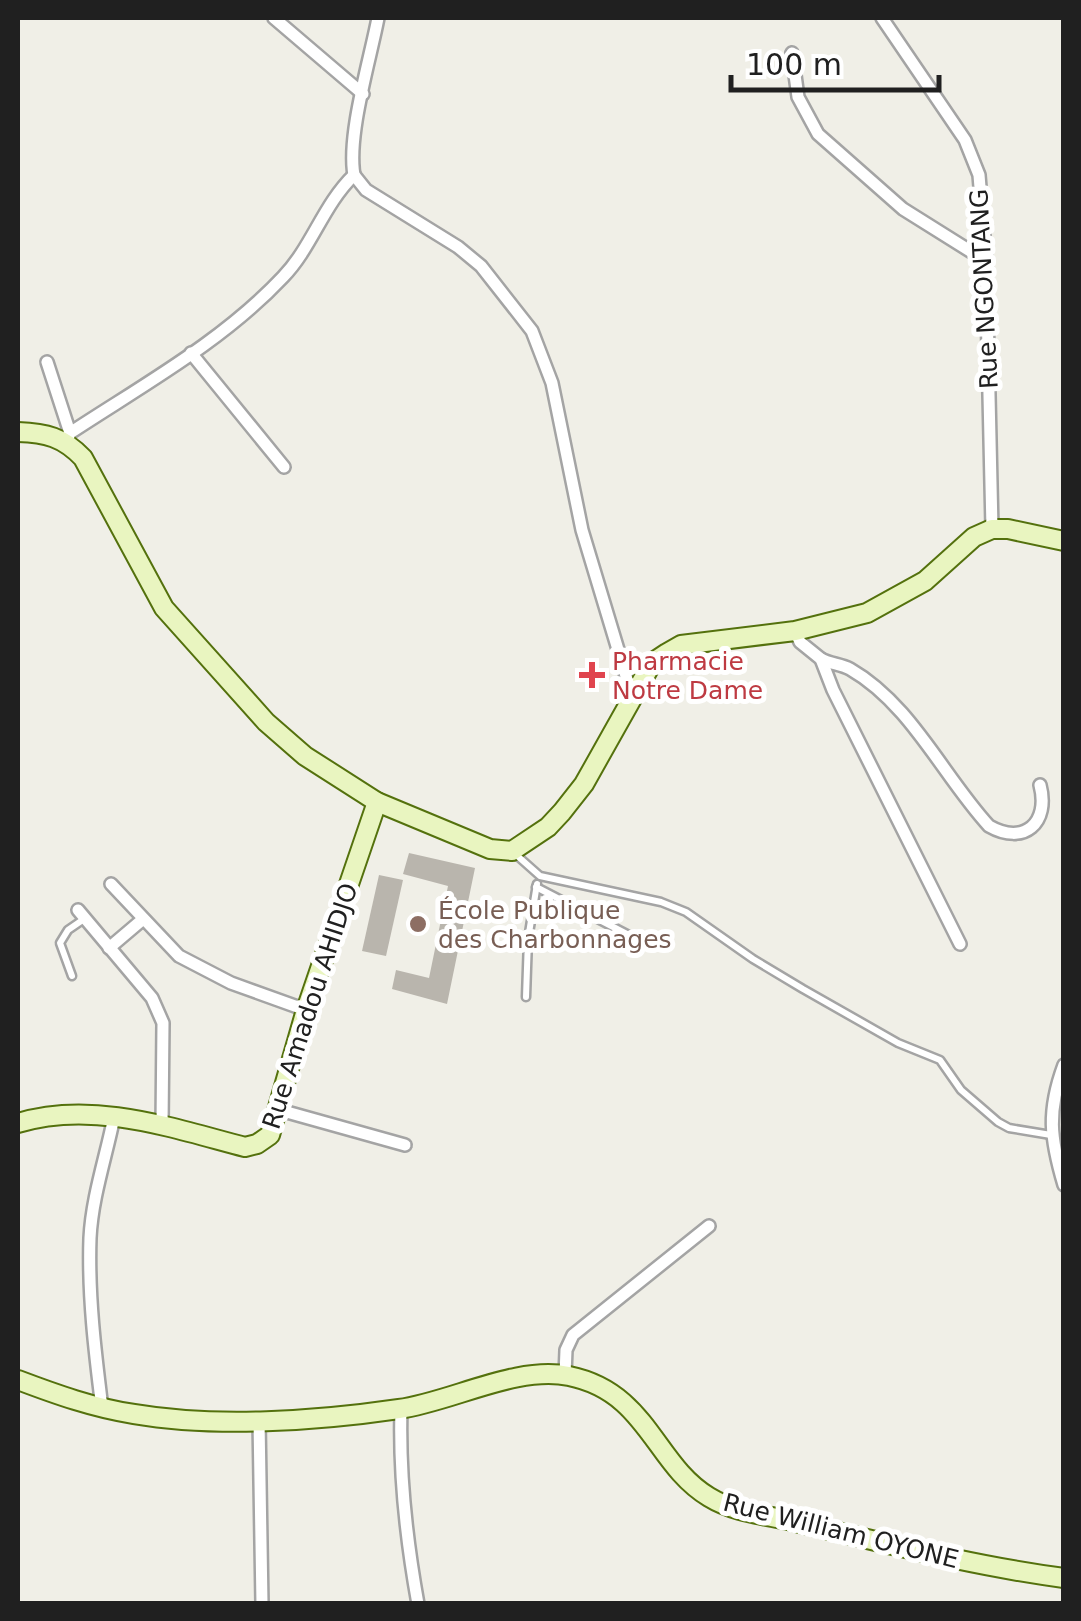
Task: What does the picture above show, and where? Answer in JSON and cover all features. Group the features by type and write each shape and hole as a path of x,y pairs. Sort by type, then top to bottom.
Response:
{"street":[{"path":"274,18 363,94"},
{"path":"378,18 352,162 354,176 366,190 458,247 480,266 532,331 552,383 586,544 632,696"},
{"name":"Rue NGONTANG","path":"882,18 972,153 979,174 986,262 992,529"},
{"path":"792,53 798,96 818,134 903,209 986,262"},
{"path":"18,432 69,438 248,311 299,258 328,205 354,176"},
{"path":"191,353 284,468"},
{"path":"47,362 69,438 146,580 180,630 266,722 304,756 377,802 490,849 512,851 548,827 573,798 603,752 652,664 681,645 795,631 850,619 900,597 974,537 992,529 1064,541"},
{"path":"795,631 800,642 821,659 850,669 910,723 989,826 1006,836 1033,826 1042,813 1044,798 1040,785"},
{"path":"821,659 960,944"},
{"name":"Rue Amadou AHIDJO","path":"18,1124 66,1115 114,1117 245,1146 257,1144 270,1135 306,1010 377,802"},
{"path":"111,884 179,956 203,970 306,1010"},
{"path":"81,914 152,998 162,1024 162,1125"},
{"path":"109,948 142,920"},
{"path":"1064,1065 1052,1098 1051,1135 1064,1185"},
{"path":"276,1109 405,1145"},
{"path":"102,1408 93,1328 90,1236 114,1117"},
{"path":"566,1375 566,1350 573,1335 710,1226"},
{"name":"Rue William OYONE","path":"18,1380 102,1408 171,1419 258,1420 401,1409 516,1379 566,1375 588,1381 616,1397 640,1418 695,1488 732,1508 932,1555 1064,1578"},
{"path":"401,1409 400,1476 418,1604"},
{"path":"258,1420 262,1604"}],"lane":[{"path":"512,851 540,876 674,906 804,990 898,1043 940,1060 960,1090 998,1122 1009,1128 1051,1135"},
{"path":"526,997 528,939 540,876"},
{"path":"536,886 650,946"},
{"path":"72,976 60,943 81,914"}],"building":[{"path":"409,853 475,868 447,1004 392,989 396,970 429,978 448,886 403,874"},
{"path":"379,875 403,880 386,956 362,951"}],"place":[{"name":"Pharmacie Notre Dame","path":"592,675"},
{"name":"École Publique des Charbonnages","path":"418,924"}]}
